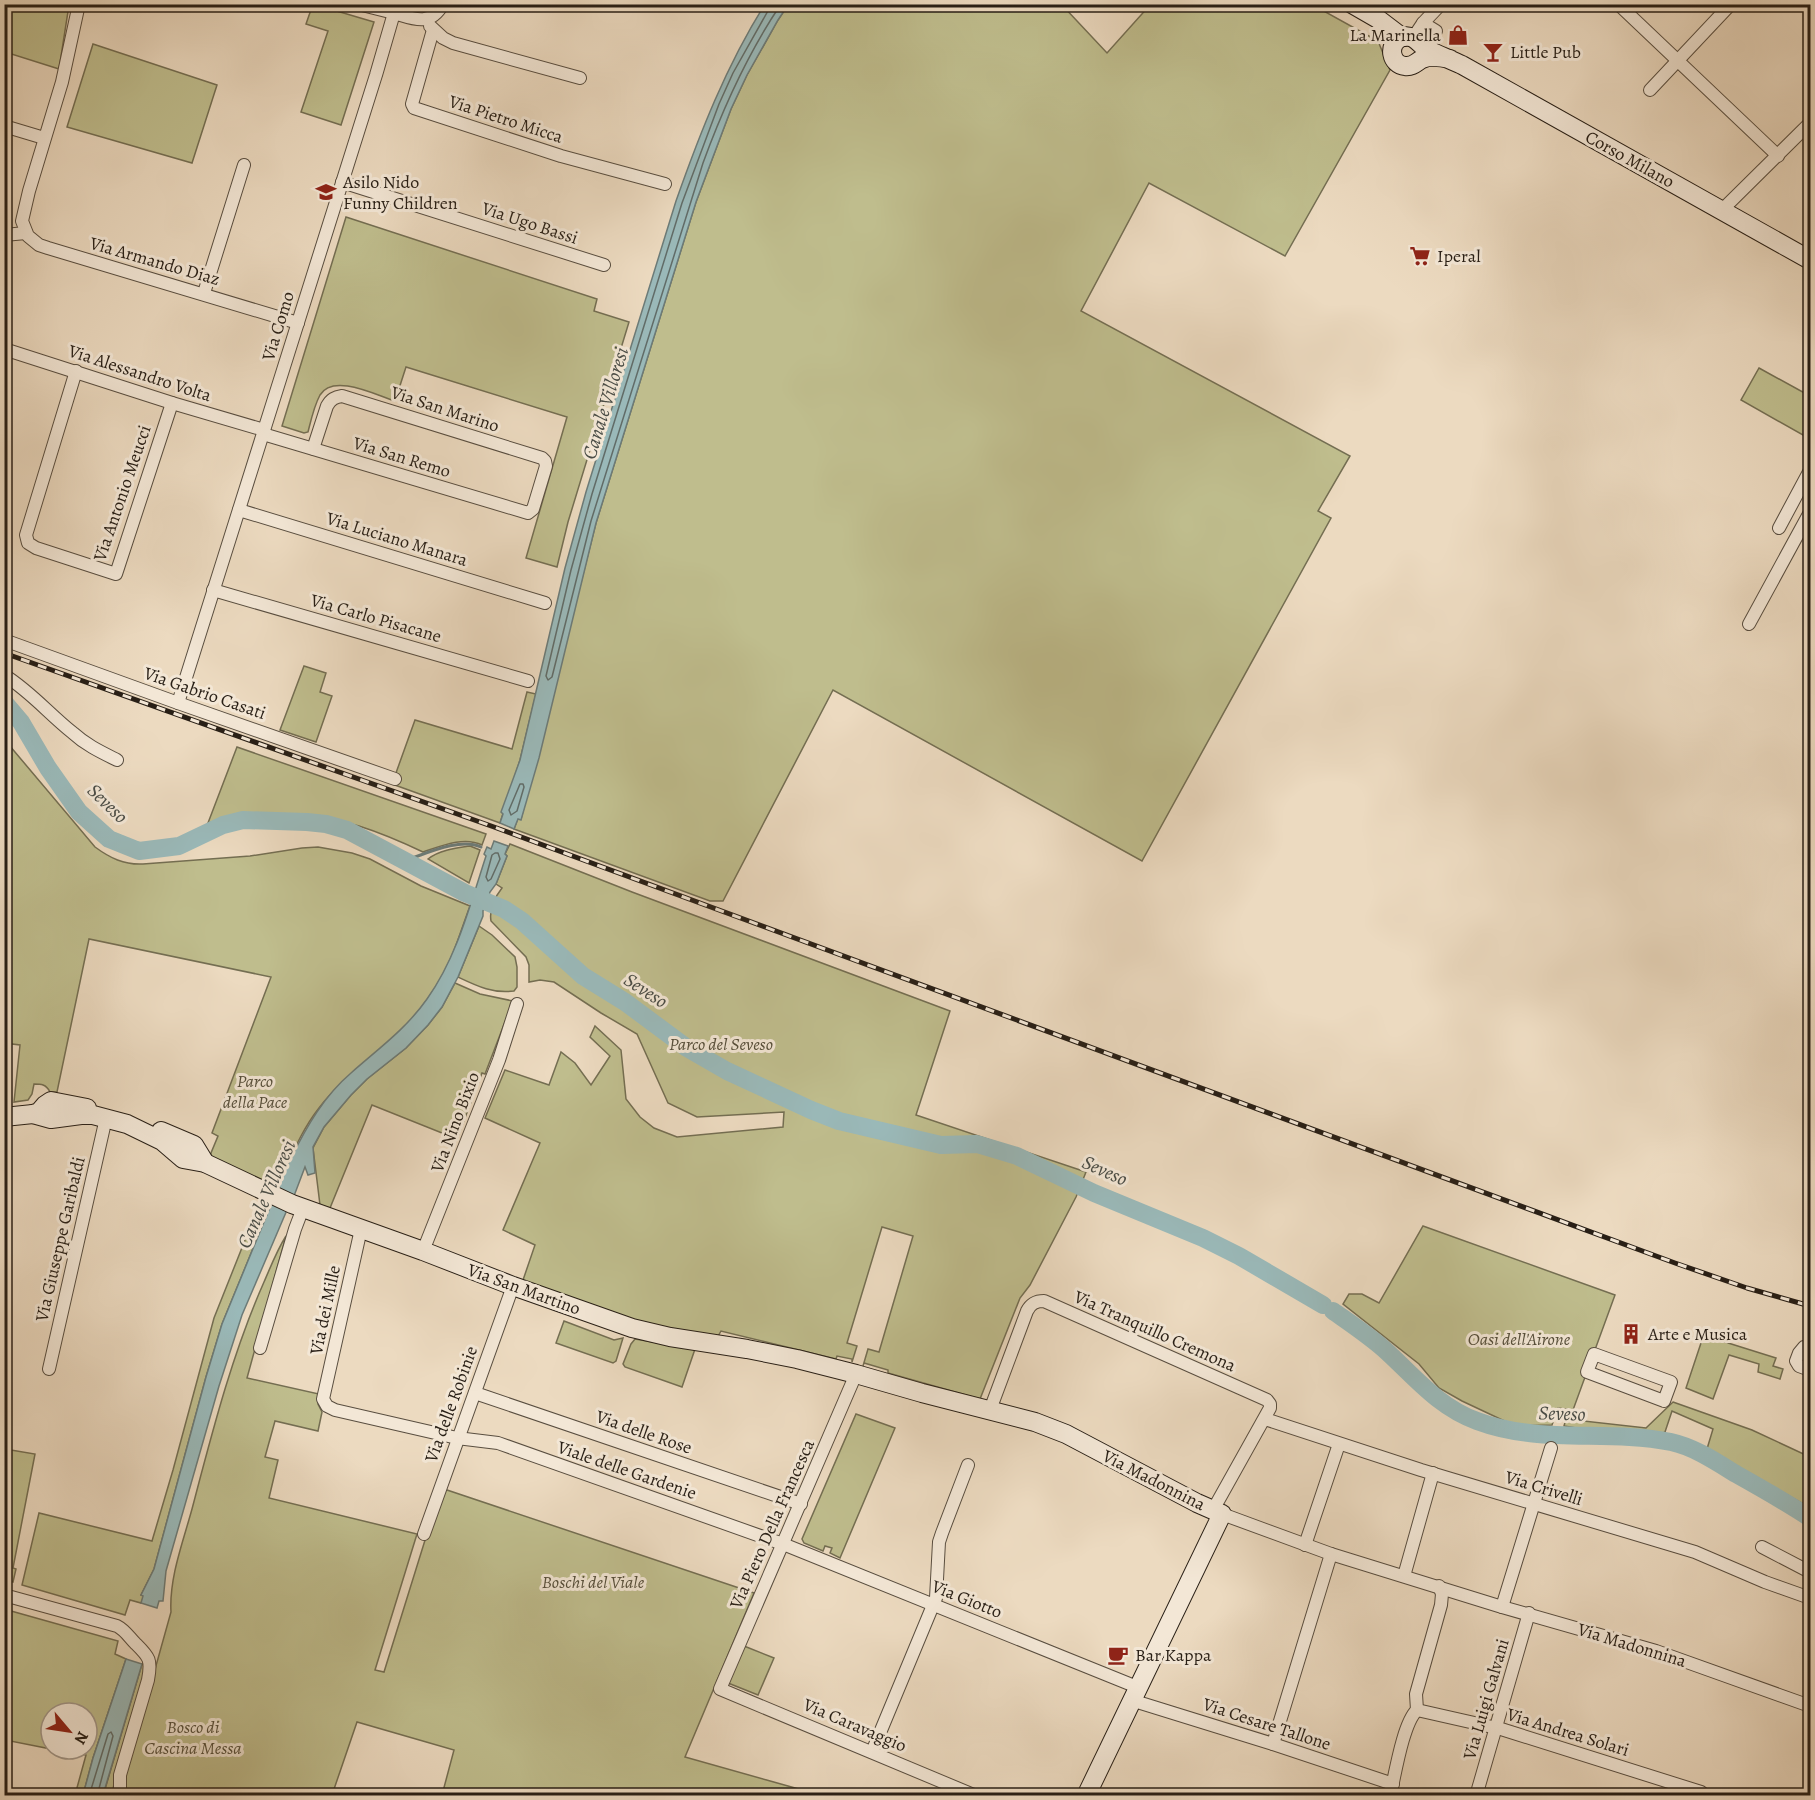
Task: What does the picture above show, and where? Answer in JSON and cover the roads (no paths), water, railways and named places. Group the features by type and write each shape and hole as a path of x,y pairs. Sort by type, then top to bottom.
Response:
{"street":[{"path":"4,235 26,233 22,221 23,216 62,82 79,4"},
{"path":"358,4 430,25 443,38 453,43 580,78"},
{"path":"430,25 442,4"},
{"path":"1352,4 1412,41 1436,31"},
{"path":"1412,41 1441,4"},
{"path":"1618,4 1778,156"},
{"path":"1650,90 1731,4"},
{"name":"Via Como","path":"178,703 376,76 393,13"},
{"name":"Via Pietro Micca","path":"430,25 412,104 414,108 561,156 665,184"},
{"name":"Corso Milano","path":"1412,41 1423,59 1435,57 1450,59 1810,260"},
{"path":"1722,210 1810,123"},
{"path":"4,126 44,138"},
{"path":"204,293 244,165"},
{"name":"Via Ugo Bassi","path":"342,182 604,265"},
{"name":"Via Armando Diaz","path":"26,233 34,241 48,248 298,322"},
{"name":"Via Alessandro Volta","path":"4,349 264,432"},
{"name":"Via Antonio Meucci","path":"76,371 26,535 27,541 36,548 117,574 172,403"},
{"name":"Via San Marino","path":"313,449 324,413 331,400 336,396 350,398 542,458 546,466 530,513"},
{"name":"Via San Remo","path":"264,432 313,449 530,513"},
{"path":"1779,528 1810,470"},
{"name":"Via Luciano Manara","path":"239,510 545,603"},
{"path":"1749,624 1810,512"},
{"name":"Via Carlo Pisacane","path":"213,590 528,681"},
{"name":"Via Gabrio Casati","path":"4,640 395,779"},
{"path":"4,675 29,693 72,733 117,760"},
{"name":"Via Nino Bixio","path":"423,1251 499,1060 517,1004"},
{"name":"Via San Martino","path":"33,1114 51,1101 113,1112 141,1121 191,1143 198,1149 205,1163"},
{"name":"Via San Martino","path":"4,1117 33,1114 51,1119 81,1115 106,1118 152,1135 167,1144 183,1159 205,1163 272,1196 513,1286 651,1333 747,1349 856,1374"},
{"name":"Via Giuseppe Garibaldi","path":"49,1369 106,1118"},
{"path":"260,1348 295,1229 298,1206"},
{"name":"Via dei Mille","path":"323,1400 361,1229"},
{"name":"Via delle Robinie","path":"424,1534 513,1286"},
{"name":"Via Tranquillo Cremona","path":"990,1410 1027,1311 1033,1303 1044,1301 1267,1400 1270,1408 1265,1419"},
{"path":"1810,1346 1801,1349 1796,1360 1799,1366 1810,1370"},
{"path":"1594,1354 1671,1382 1664,1401 1587,1372 1594,1354"},
{"name":"Via Madonnina","path":"856,1374 1035,1422 1066,1434 1217,1512 1331,1554 1404,1576 1444,1591 1529,1613 1656,1651 1810,1704"},
{"name":"Via Piero Della Francesca","path":"720,1689 856,1374"},
{"name":"Via delle Rose","path":"475,1393 801,1504"},
{"name":"Viale delle Gardenie","path":"323,1400 327,1406 335,1410 457,1438 498,1443 783,1544"},
{"path":"1092,1794 1134,1694 1217,1512 1265,1419"},
{"name":"Via Crivelli","path":"1265,1419 1532,1504 1695,1552 1757,1579 1810,1598"},
{"path":"1305,1545 1339,1444"},
{"path":"1502,1606 1551,1448"},
{"path":"872,1752 934,1605 938,1592 938,1564 942,1533 968,1465"},
{"path":"1404,1576 1433,1473"},
{"name":"Via Giotto","path":"783,1544 934,1605 1134,1694"},
{"path":"1762,1547 1810,1572"},
{"path":"1273,1744 1331,1554"},
{"path":"1391,1790 1410,1718 1417,1710 1416,1694 1444,1591"},
{"path":"4,1594 117,1626 125,1631 147,1655 151,1666 148,1680 120,1775 120,1789 123,1796"},
{"name":"Via Luigi Galvani","path":"1476,1796 1529,1613"},
{"name":"Via Caravaggio","path":"720,1689 976,1796"},
{"name":"Via Cesare Tallone","path":"1134,1694 1273,1744 1391,1790"},
{"name":"Via Andrea Solari","path":"1417,1710 1496,1729 1701,1792 1706,1796"}],"water":[{"name":"Canale Villoresi","path":"765,4 788,5 747,75 731,109 696,202 596,523 539,758 521,820 518,819 514,829 500,823 503,814 501,812 520,760 565,568 586,492 685,176 726,76"},
{"path":"494,841 508,846 505,854 507,856 496,884 490,892 483,916 458,977 442,1007 406,1048 351,1095 324,1127 313,1147 315,1173 308,1175 305,1167 242,1315 219,1386 166,1571 163,1601 159,1601 157,1608 141,1603 143,1596 141,1595 154,1569 222,1324 281,1179 303,1134 332,1091 410,1020 427,999 455,948 486,856 484,854 487,847 491,849"},
{"path":"126,1659 142,1664 103,1795 83,1795 92,1761 99,1761 99,1740"}],"waterway":[{"name":"Seveso","path":"4,702 21,722 48,768 79,812 109,839 139,851 179,846 223,825 243,820 307,822 347,830 465,893 504,909 522,921 583,976 625,1002 687,1048 727,1071 839,1121 941,1145 977,1144 1017,1156 1094,1193 1203,1238 1239,1256 1323,1305"},
{"path":"404,861 453,845 473,844 481,847"},
{"name":"Seveso","path":"1333,1311 1378,1344 1438,1399 1463,1415 1501,1428 1525,1433 1646,1438 1680,1444 1712,1459 1810,1518"}],"railway":[{"path":"4,653 494,827 1675,1263 1747,1288 1810,1306"}],"place":[{"name":"La Marinella","path":"1458,35"},
{"name":"Little Pub","path":"1493,52"},
{"name":"Asilo Nido Funny Children","path":"326,192"},
{"name":"Iperal","path":"1420,256"},
{"name":"Arte e Musica","path":"1631,1334"},
{"name":"Bar Kappa","path":"1118,1655"}],"park label":[{"name":"Parco del Seveso","path":"721,1044"},
{"name":"Parco della Pace","path":"255,1091"},
{"name":"Oasi dell'Airone","path":"1519,1339"},
{"name":"Boschi del Viale","path":"593,1582"},
{"name":"Bosco di Cascina Messa","path":"193,1737"}]}
